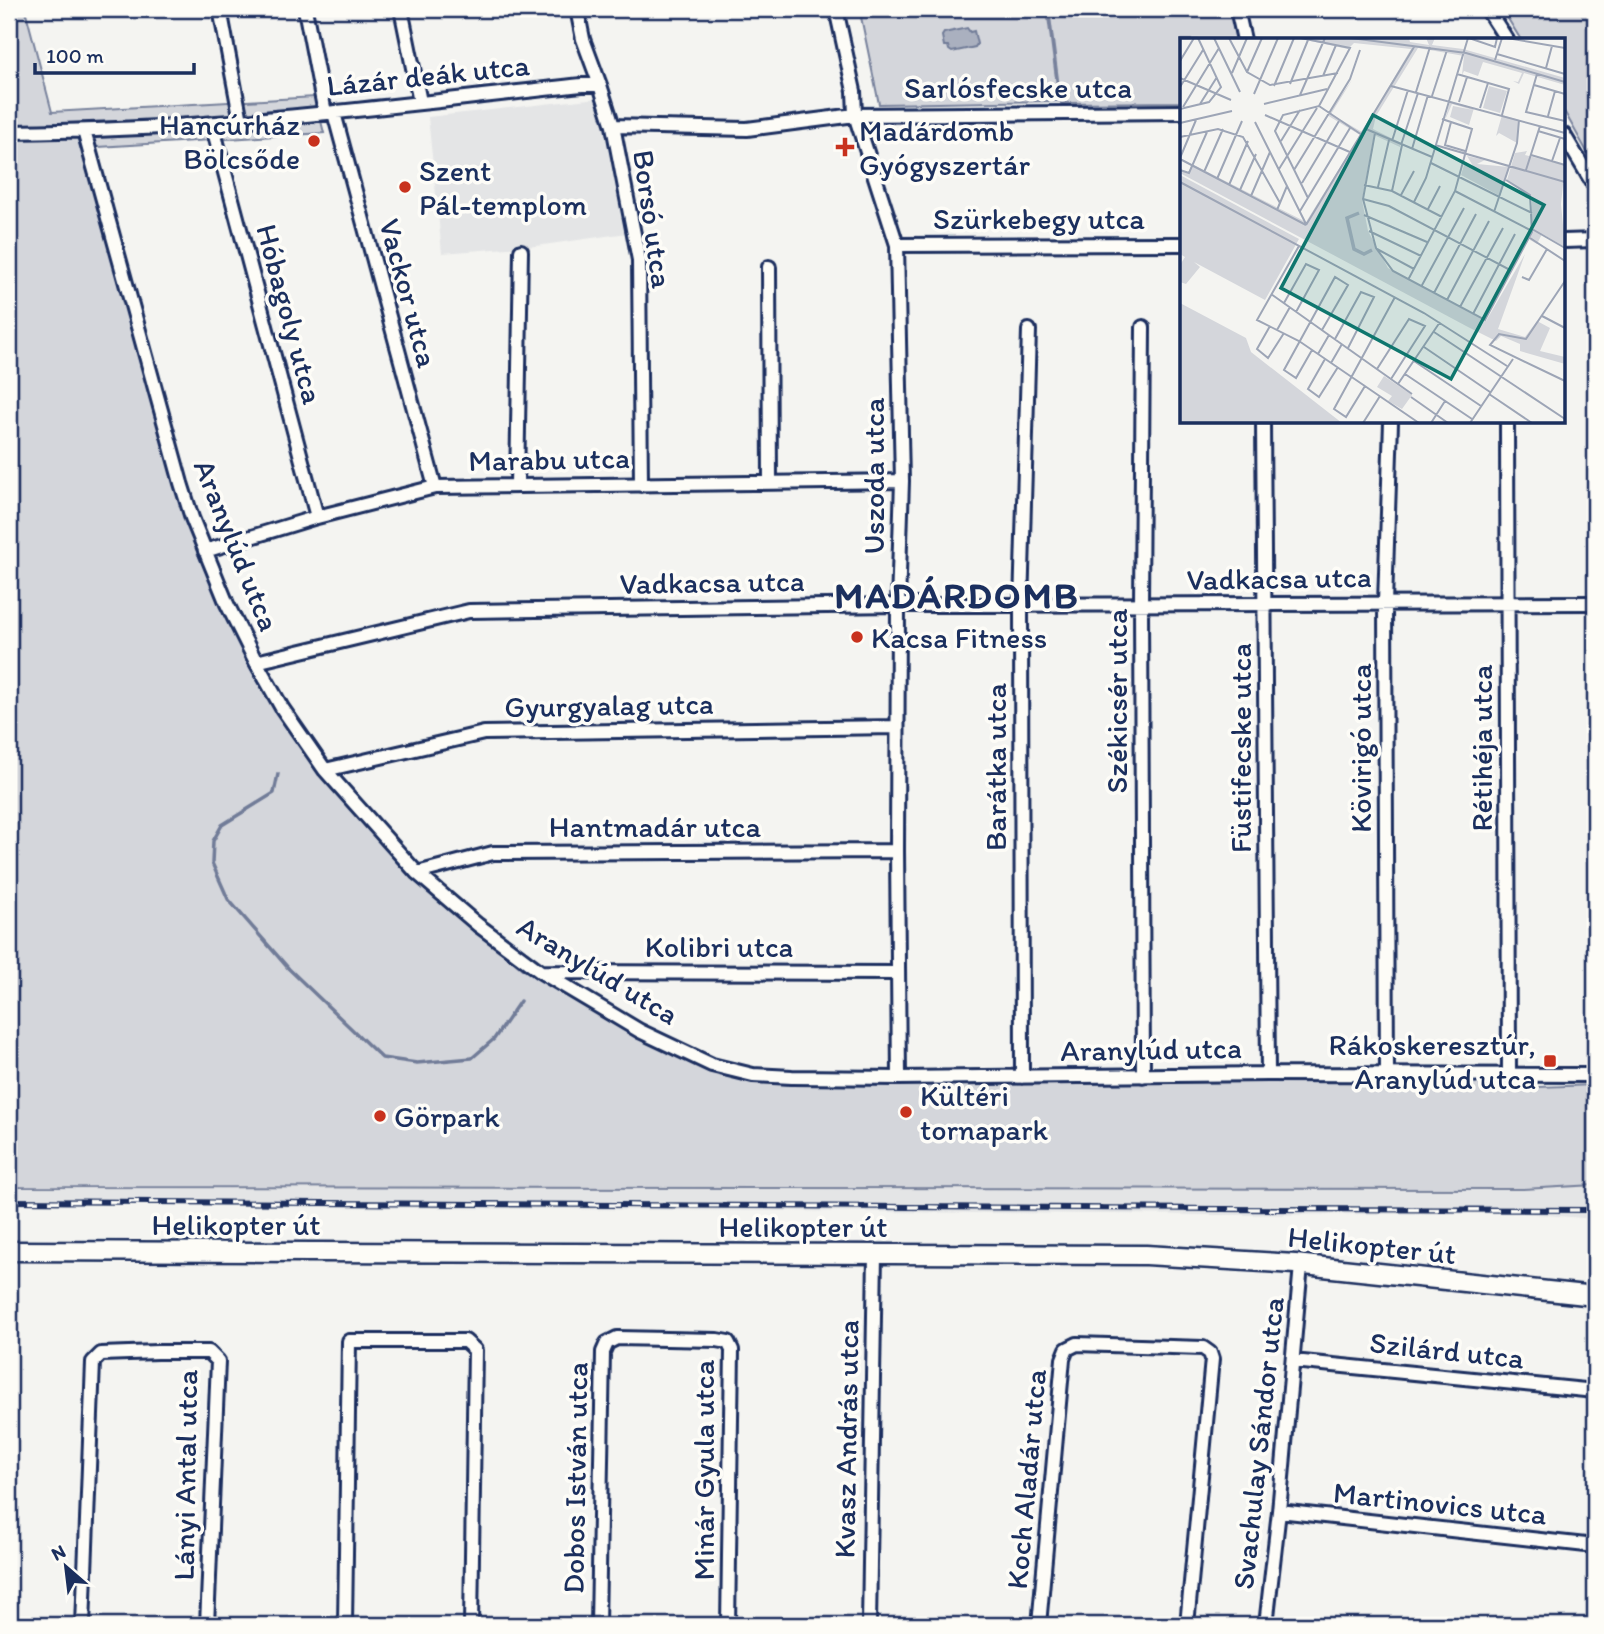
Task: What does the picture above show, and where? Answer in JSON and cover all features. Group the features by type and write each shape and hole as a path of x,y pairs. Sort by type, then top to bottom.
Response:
{"street":[{"path":"220,9 241,121"},
{"name":"Vackor utca","path":"305,9 329,113 435,487"},
{"path":"401,9 420,102"},
{"name":"Borsó utca","path":"577,9 583,39 613,126 639,260 641,485"},
{"name":"Uszoda utca","path":"836,9 854,91 855,114 897,245 902,481 897,727 899,1078"},
{"path":"1237,9 1244,38"},
{"path":"1487,9 1506,38"},
{"name":"Lázár deák utca","path":"9,132 212,124 600,85"},
{"name":"Sarlósfecske utca","path":"613,126 747,129 855,114 1180,112"},
{"name":"Hóbagoly utca","path":"212,124 317,517"},
{"name":"Aranylúd utca","path":"84,131 181,483 227,604 256,662 282,708 325,770 417,873 478,925 541,972 640,1031 712,1065 753,1075 899,1078 1268,1074 1595,1075"},
{"path":"1566,138 1595,187"},
{"path":"1566,241 1595,240"},
{"name":"Szürkebegy utca","path":"897,245 1180,244"},
{"path":"517,486 521,251"},
{"path":"769,267 770,484"},
{"name":"Székicsér utca","path":"1143,327 1143,1076"},
{"name":"Barátka utca","path":"1022,1077 1021,606 1029,330"},
{"name":"Füstifecske utca","path":"1263,424 1268,1074"},
{"name":"Kövirigó utca","path":"1387,1074 1385,603 1391,424"},
{"name":"Rétihéja utca","path":"1507,424 1509,1074"},
{"name":"Marabu utca","path":"205,551 317,517 435,487 902,481"},
{"name":"Vadkacsa utca","path":"256,662 469,611 898,605 1595,603"},
{"name":"Gyurgyalag utca","path":"325,770 484,733 897,727"},
{"name":"Hantmadár utca","path":"417,873 493,853 897,850"},
{"name":"Kolibri utca","path":"541,972 898,973"},
{"name":"Helikopter út","path":"9,1251 1146,1255 1301,1265 1595,1296"},
{"name":"Kvasz András utca","path":"869,1625 875,1254"},
{"name":"Svachulay Sándor utca","path":"1266,1625 1301,1265"},
{"name":"Dobos István utca","path":"598,1625 603,1352 607,1343 617,1338"},
{"name":"Minár Gyula utca","path":"617,1338 717,1340 728,1342 732,1350 728,1625"},
{"path":"345,1625 349,1341 465,1340 475,1350 471,1625"},
{"name":"Koch Aladár utca","path":"1039,1625 1063,1359 1068,1349 1076,1344 1203,1348 1210,1353 1212,1359 1187,1625"},
{"name":"Lányi Antal utca","path":"83,1625 93,1362 101,1354 209,1352 218,1361 207,1625"},
{"name":"Szilárd utca","path":"1293,1361 1595,1391"},
{"name":"Martinovics utca","path":"1279,1511 1595,1546"}],"shaded area":[{"path":"9,9 25,9 52,112 315,97 324,133 82,148 176,489 198,554 252,671 287,727 326,779 415,879 522,969 636,1036 710,1071 752,1081 793,1085 1507,1079 1508,1088 1595,1085 1595,1185 1523,1189 9,1187"},
{"path":"884,9 914,9 915,14 925,12 924,9 1047,9 1059,101 879,104 861,17 884,12"},
{"path":"1049,9 1230,9 1236,38 1180,38 1180,102 1061,103"},
{"path":"1502,9 1595,9 1595,166 1566,115 1566,38 1520,38"},
{"path":"598,98 607,128 627,233 536,246 442,253 428,117"},
{"path":"1595,1185 1595,1219 1522,1213 1219,1215 9,1204 9,1187 1523,1189"}],"water":[{"path":"967,28 970,32 974,31 977,44 975,47 952,52 948,46 944,46 944,33"}],"waterway":[{"path":"278,774 274,793 222,825 213,841 212,863 228,899 289,969 382,1058 417,1063 472,1058 494,1039 520,1001"}],"railway":[{"path":"9,1201 1595,1210"}],"place":[{"name":"Hancúrház Bölcsőde","path":"314,141"},
{"name":"Madárdomb Gyógyszertár","path":"845,147"},
{"name":"Szent Pál-templom","path":"405,187"},
{"name":"Kacsa Fitness","path":"857,637"},
{"name":"Rákoskeresztúr, Aranylúd utca","path":"1550,1061"},
{"name":"Kültéri tornapark","path":"906,1112"},
{"name":"Görpark","path":"380,1116"}],"district":[{"name":"MADÁRDOMB","path":"957,595"}]}
